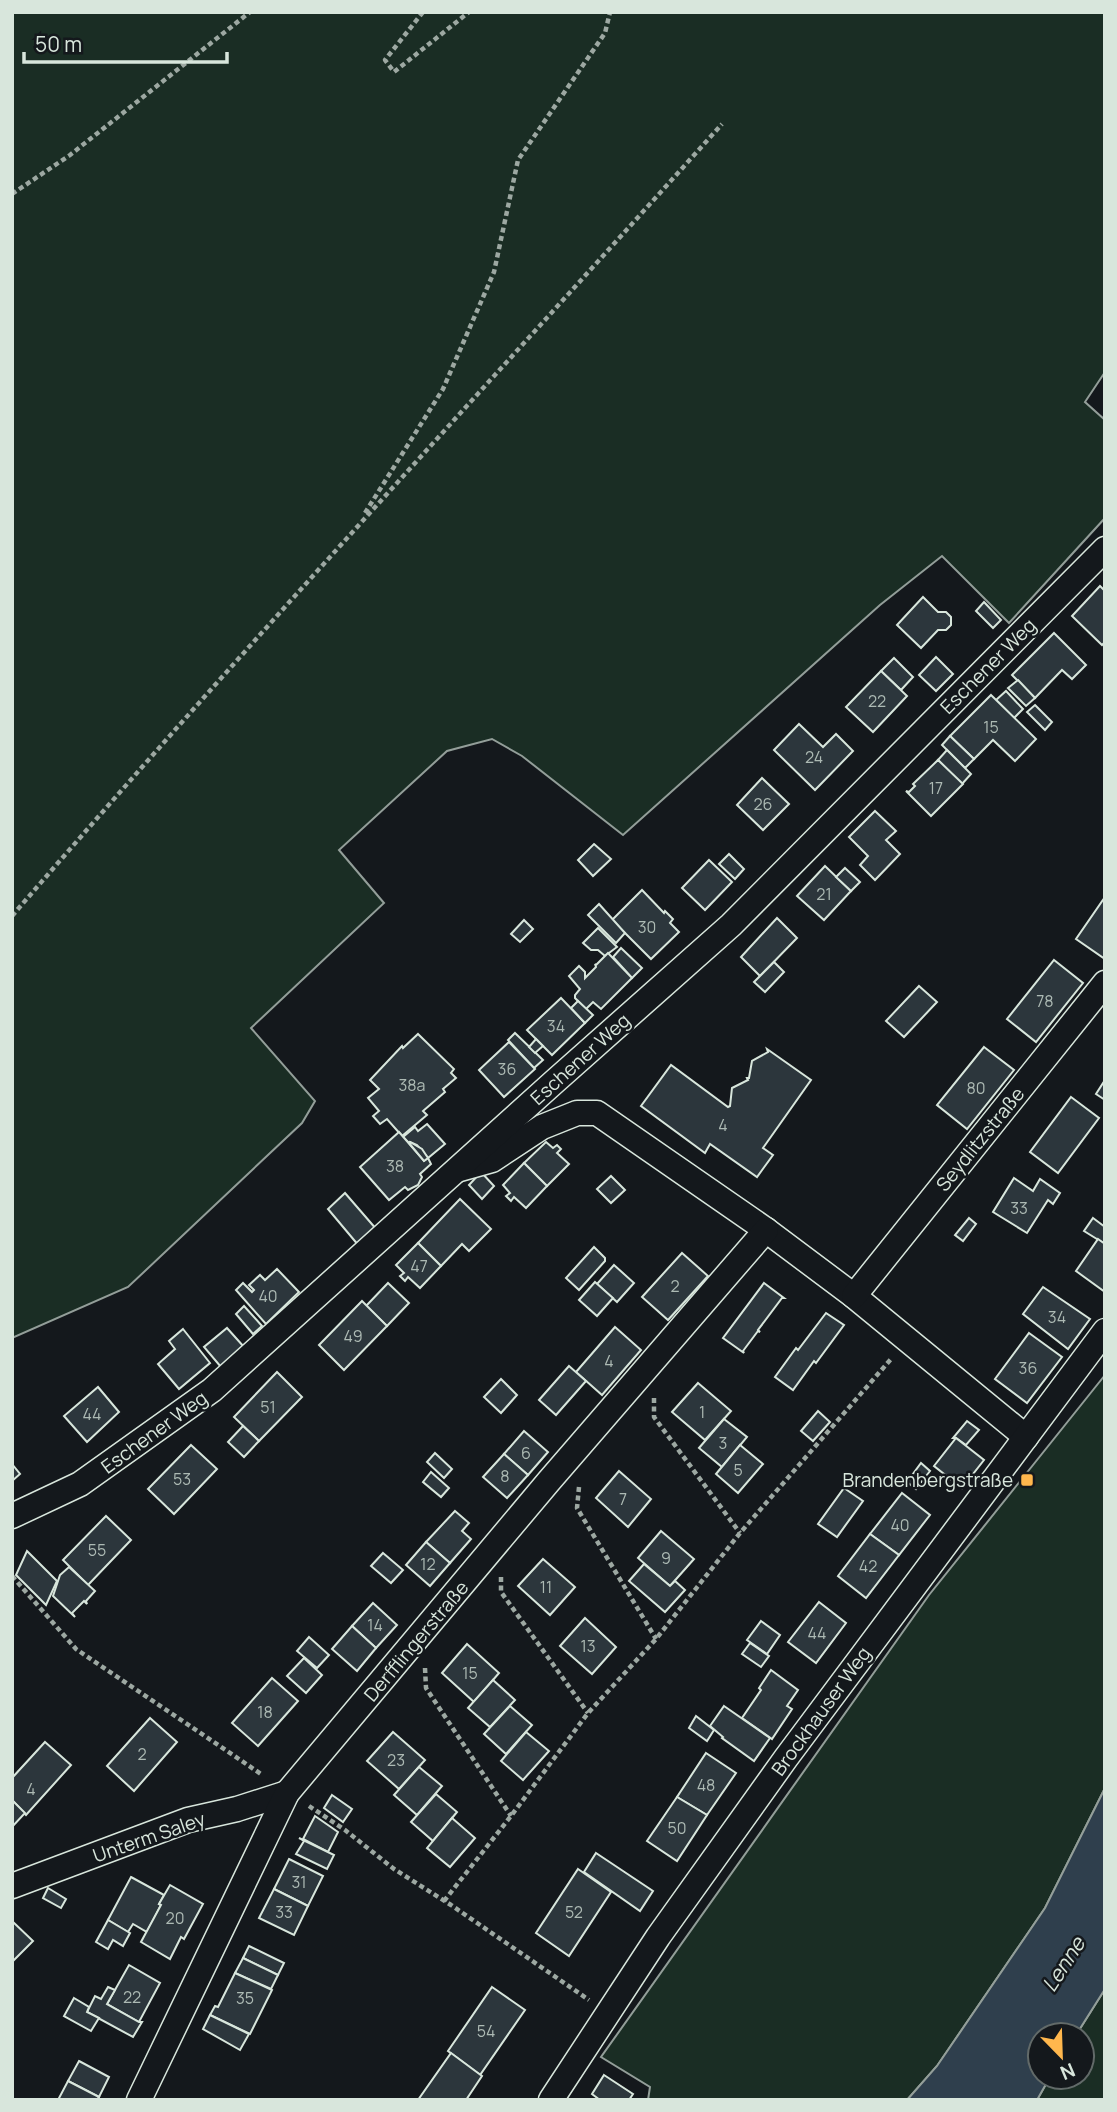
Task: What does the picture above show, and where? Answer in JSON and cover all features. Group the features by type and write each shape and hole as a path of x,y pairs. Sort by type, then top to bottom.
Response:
{"street":[{"name":"Eschener Weg","path":"12,1516 80,1484 212,1390 731,925 1105,548"},
{"name":"Seydlitzstraße","path":"855,1296 1105,983"},
{"path":"456,1170 492,1160 541,1127 577,1113 597,1113 766,1230 855,1296 1027,1437"},
{"name":"Derfflingerstraße","path":"139,2100 288,1793 501,1538 766,1230"},
{"name":"Brockhauser Weg","path":"551,2100 658,1937 786,1758 1105,1331"},
{"name":"Unterm Saley","path":"12,1886 187,1819 237,1809 288,1793"}],"path":[{"path":"12,194 70,155 250,12"},
{"path":"422,12 385,61 394,72 469,12"},
{"path":"359,522 443,389 495,272 518,160 605,33 610,12"},
{"path":"12,916 359,522 525,344 722,124"},
{"path":"444,1901 588,1713 656,1639 740,1533 908,1339"},
{"path":"653,1362 654,1417 740,1533"},
{"path":"580,1481 577,1508 656,1639"},
{"path":"501,1538 501,1592 588,1713"},
{"path":"12,1576 76,1649 288,1793"},
{"path":"423,1633 426,1688 511,1816"},
{"path":"319,1812 394,1869 607,2013"}],"green space":[{"path":"12,12 1105,12 1105,372 1085,402 1105,420 1105,518 1009,623 942,556 880,605 623,835 522,756 492,739 447,751 339,850 384,903 251,1028 315,1101 302,1123 128,1287 12,1338"},
{"path":"1105,1375 1105,1788 1045,1908 937,2066 907,2100 648,2100 650,2087 601,2057 929,1595"},
{"path":"1105,1989 1105,2100 1037,2100 1042,2091 1096,2091 1096,2021 1085,2021"}],"water":[{"name":"Lenne","path":"1105,1788 1105,1989 1085,2021 1026,2021 1026,2091 1042,2091 1037,2100 907,2100 937,2066 1045,1908"}],"building":[{"path":"1100,586 1105,591 1105,642 1102,645 1072,616"},
{"path":"923,597 938,612 946,612 951,617 951,625 946,630 938,630 921,648 897,625"},
{"path":"984,602 1001,620 993,628 976,611"},
{"path":"1054,633 1086,665 1072,679 1062,670 1035,698 1012,675"},
{"path":"936,657 953,674 936,691 919,675"},
{"path":"894,658 913,677 901,690 881,671"},
{"path":"881,671 907,696 873,732 846,707"},
{"path":"1018,680 1035,698 1026,706 1008,688"},
{"path":"1006,691 1023,709 1014,718 996,700"},
{"path":"991,695 1036,739 1015,761 993,740 974,759 950,736"},
{"path":"1035,705 1052,722 1045,730 1027,712"},
{"path":"799,724 823,747 836,734 853,751 815,790 774,750"},
{"path":"950,736 974,759 965,768 942,745"},
{"path":"947,750 971,774 962,784 938,760"},
{"path":"938,760 963,784 931,816 906,791 909,792 915,786 913,784"},
{"path":"762,778 789,804 763,830 737,805"},
{"path":"875,811 896,831 886,840 900,854 875,880 860,865 868,856 849,837"},
{"path":"594,844 611,859 593,876 578,860"},
{"path":"729,854 744,869 735,879 719,864"},
{"path":"709,860 732,882 705,910 682,888"},
{"path":"825,866 851,891 824,920 797,896"},
{"path":"845,868 860,882 851,891 836,877"},
{"path":"642,890 673,919 670,923 679,932 651,959 612,920"},
{"path":"1105,897 1105,959 1076,939"},
{"path":"599,904 625,933 616,943 588,915"},
{"path":"777,918 797,938 760,976 741,957"},
{"path":"524,920 533,929 520,942 511,934"},
{"path":"598,928 617,947 605,956 583,943"},
{"path":"621,948 642,968 632,978 613,957"},
{"path":"608,953 632,978 601,1009 593,1002 586,1009 575,998 580,989 569,976 579,966 585,972 585,978 596,967 595,964"},
{"path":"1054,960 1083,983 1036,1042 1007,1019"},
{"path":"774,962 784,972 765,992 754,982"},
{"path":"919,986 937,1002 904,1037 886,1021"},
{"path":"561,998 585,1023 552,1055 527,1030"},
{"path":"578,1001 593,1015 585,1023 571,1008"},
{"path":"515,1033 543,1060 534,1068 508,1040"},
{"path":"418,1034 454,1069 451,1073 456,1078 443,1089 445,1092 423,1111 427,1115 402,1136 387,1119 380,1124 373,1116 379,1111 368,1098 379,1089 370,1080 402,1046 403,1048"},
{"path":"536,1039 543,1046 535,1053 529,1047"},
{"path":"509,1042 535,1069 504,1097 479,1070"},
{"path":"984,1047 1014,1070 967,1129 937,1105"},
{"path":"767,1049 811,1080 763,1148 773,1155 757,1177 710,1144 705,1153 641,1106 671,1065 728,1107 732,1088 748,1080 752,1061 768,1052"},
{"path":"1105,1080 1105,1100 1096,1094"},
{"path":"1071,1097 1099,1118 1058,1173 1030,1152"},
{"path":"427,1124 445,1144 428,1158 417,1145 409,1143 403,1137 415,1127 418,1131"},
{"path":"399,1132 424,1161 428,1158 431,1164 420,1174 422,1177 418,1185 408,1190 405,1187 389,1200 360,1167"},
{"path":"410,1142 422,1149 428,1158 424,1161"},
{"path":"546,1142 553,1148 557,1145 561,1149 557,1153 569,1164 547,1186 524,1163"},
{"path":"524,1163 547,1186 526,1208 514,1197 511,1201 506,1196 510,1193 503,1185"},
{"path":"481,1172 494,1186 482,1199 469,1185"},
{"path":"611,1176 625,1190 611,1203 597,1189"},
{"path":"1014,1178 1033,1191 1040,1179 1060,1193 1053,1204 1048,1200 1027,1233 993,1212"},
{"path":"345,1193 377,1230 359,1246 328,1209"},
{"path":"460,1199 491,1229 469,1251 462,1244 441,1266 418,1243"},
{"path":"969,1218 976,1224 963,1241 955,1235"},
{"path":"1093,1218 1105,1227 1105,1244 1084,1231"},
{"path":"1098,1239 1105,1244 1105,1292 1076,1271"},
{"path":"418,1243 441,1266 420,1288 408,1277 405,1281 400,1276 404,1273 396,1265"},
{"path":"594,1247 605,1261 579,1290 566,1278"},
{"path":"682,1253 708,1276 668,1320 642,1297"},
{"path":"614,1265 634,1283 617,1302 597,1284"},
{"path":"277,1269 299,1292 266,1324 236,1290 243,1283 252,1292 254,1290 249,1285 260,1275 265,1280"},
{"path":"595,1282 613,1298 597,1316 579,1300"},
{"path":"388,1283 409,1303 387,1326 366,1306"},
{"path":"764,1283 784,1298 758,1330 760,1332 758,1331 744,1353 723,1338"},
{"path":"1043,1287 1090,1319 1068,1349 1023,1314"},
{"path":"362,1301 387,1326 344,1370 319,1345"},
{"path":"244,1306 262,1326 253,1334 236,1314"},
{"path":"826,1313 844,1325 793,1390 775,1377"},
{"path":"615,1327 641,1350 602,1395 576,1372"},
{"path":"227,1328 244,1347 221,1367 204,1347"},
{"path":"183,1329 210,1363 179,1389 158,1364 175,1349 169,1341"},
{"path":"1029,1333 1062,1357 1027,1403 995,1379"},
{"path":"569,1366 586,1381 556,1415 539,1400"},
{"path":"277,1372 302,1397 259,1441 234,1417"},
{"path":"501,1379 517,1395 501,1413 484,1397"},
{"path":"698,1383 731,1411 705,1440 672,1412"},
{"path":"98,1387 119,1412 87,1442 64,1416"},
{"path":"818,1411 830,1422 813,1441 801,1431"},
{"path":"724,1419 747,1437 722,1467 699,1448"},
{"path":"967,1421 979,1430 966,1445 953,1438"},
{"path":"243,1426 259,1441 244,1457 228,1442"},
{"path":"524,1431 548,1452 528,1475 504,1454"},
{"path":"956,1438 984,1460 962,1488 934,1466"},
{"path":"191,1445 217,1469 174,1514 148,1489"},
{"path":"740,1445 763,1464 738,1493 716,1474"},
{"path":"435,1453 452,1469 444,1478 427,1462"},
{"path":"504,1454 528,1475 507,1498 483,1477"},
{"path":"921,1463 930,1471 916,1489 907,1482"},
{"path":"12,1464 20,1474 12,1481"},
{"path":"619,1471 651,1499 628,1527 596,1498"},
{"path":"431,1472 449,1488 441,1497 423,1482"},
{"path":"844,1488 863,1501 837,1537 818,1524"},
{"path":"902,1493 930,1515 899,1555 870,1534"},
{"path":"455,1511 469,1523 462,1531 471,1539 450,1563 426,1542"},
{"path":"106,1516 131,1540 88,1585 63,1560"},
{"path":"661,1531 694,1559 670,1586 638,1558"},
{"path":"870,1534 899,1555 866,1598 838,1576"},
{"path":"426,1542 450,1563 430,1586 406,1565"},
{"path":"27,1551 57,1581 46,1605 16,1575"},
{"path":"383,1553 403,1570 391,1583 371,1566"},
{"path":"543,1559 575,1587 550,1615 518,1586"},
{"path":"644,1564 670,1586 675,1581 685,1590 665,1612 629,1581"},
{"path":"69,1567 95,1591 86,1601 87,1604 84,1601 72,1613 75,1617 53,1596 60,1575"},
{"path":"819,1602 846,1623 816,1663 788,1642"},
{"path":"373,1603 397,1625 376,1648 352,1626"},
{"path":"585,1618 616,1647 592,1674 560,1646"},
{"path":"761,1621 780,1635 767,1654 747,1640"},
{"path":"352,1626 376,1648 357,1671 332,1649"},
{"path":"309,1637 329,1655 317,1668 297,1651"},
{"path":"750,1643 769,1656 761,1667 742,1654"},
{"path":"467,1644 499,1673 474,1702 442,1673"},
{"path":"304,1658 322,1675 306,1693 287,1676"},
{"path":"771,1670 798,1690 787,1706 792,1709 772,1739 742,1718"},
{"path":"272,1678 298,1701 258,1746 232,1723"},
{"path":"493,1680 515,1700 490,1727 468,1708"},
{"path":"510,1706 532,1725 506,1754 484,1734"},
{"path":"724,1706 770,1738 754,1761 710,1726"},
{"path":"696,1716 714,1730 707,1741 689,1728"},
{"path":"150,1718 177,1742 134,1791 107,1766"},
{"path":"393,1732 425,1760 399,1789 367,1761"},
{"path":"526,1732 549,1751 523,1780 501,1761"},
{"path":"45,1742 71,1765 26,1815 12,1800 12,1778"},
{"path":"706,1753 736,1773 707,1815 677,1797"},
{"path":"419,1767 442,1786 417,1815 394,1795"},
{"path":"436,1794 457,1812 433,1841 411,1822"},
{"path":"332,1795 352,1809 343,1822 324,1808"},
{"path":"677,1797 707,1815 677,1861 647,1841"},
{"path":"12,1800 25,1813 12,1827"},
{"path":"315,1816 338,1832 328,1852 303,1839"},
{"path":"452,1818 475,1838 450,1867 427,1848"},
{"path":"299,1838 334,1855 327,1869 296,1854 304,1841"},
{"path":"596,1853 653,1891 640,1911 584,1872"},
{"path":"289,1859 323,1876 308,1906 274,1889"},
{"path":"578,1869 611,1892 569,1956 536,1933"},
{"path":"131,1877 164,1895 147,1932 133,1924 128,1932 108,1920"},
{"path":"170,1885 203,1904 170,1959 141,1942"},
{"path":"48,1888 66,1899 61,1908 43,1898"},
{"path":"274,1889 308,1906 294,1935 259,1918"},
{"path":"108,1920 130,1933 123,1946 113,1940 108,1949 96,1942"},
{"path":"12,1921 33,1941 12,1962"},
{"path":"249,1946 284,1963 278,1975 243,1958"},
{"path":"243,1958 278,1975 271,1989 235,1973"},
{"path":"129,1965 160,1983 139,2022 107,2004"},
{"path":"235,1973 272,1990 250,2034 210,2015 215,2006 218,2007"},
{"path":"108,1987 115,1990 107,2004 142,2022 133,2037 87,2012 95,1996 101,1999"},
{"path":"492,1987 525,2010 480,2075 448,2051"},
{"path":"74,1998 89,2007 87,2012 99,2018 91,2031 64,2016"},
{"path":"210,2015 249,2034 240,2050 203,2029"},
{"path":"451,2053 482,2076 466,2100 418,2100"},
{"path":"79,2061 109,2077 99,2097 68,2081"},
{"path":"604,2075 633,2094 629,2100 600,2100 592,2094"},
{"path":"68,2081 99,2097 97,2100 58,2100"}],"place":[{"name":"Brandenbergstraße","path":"1027,1480"}]}
